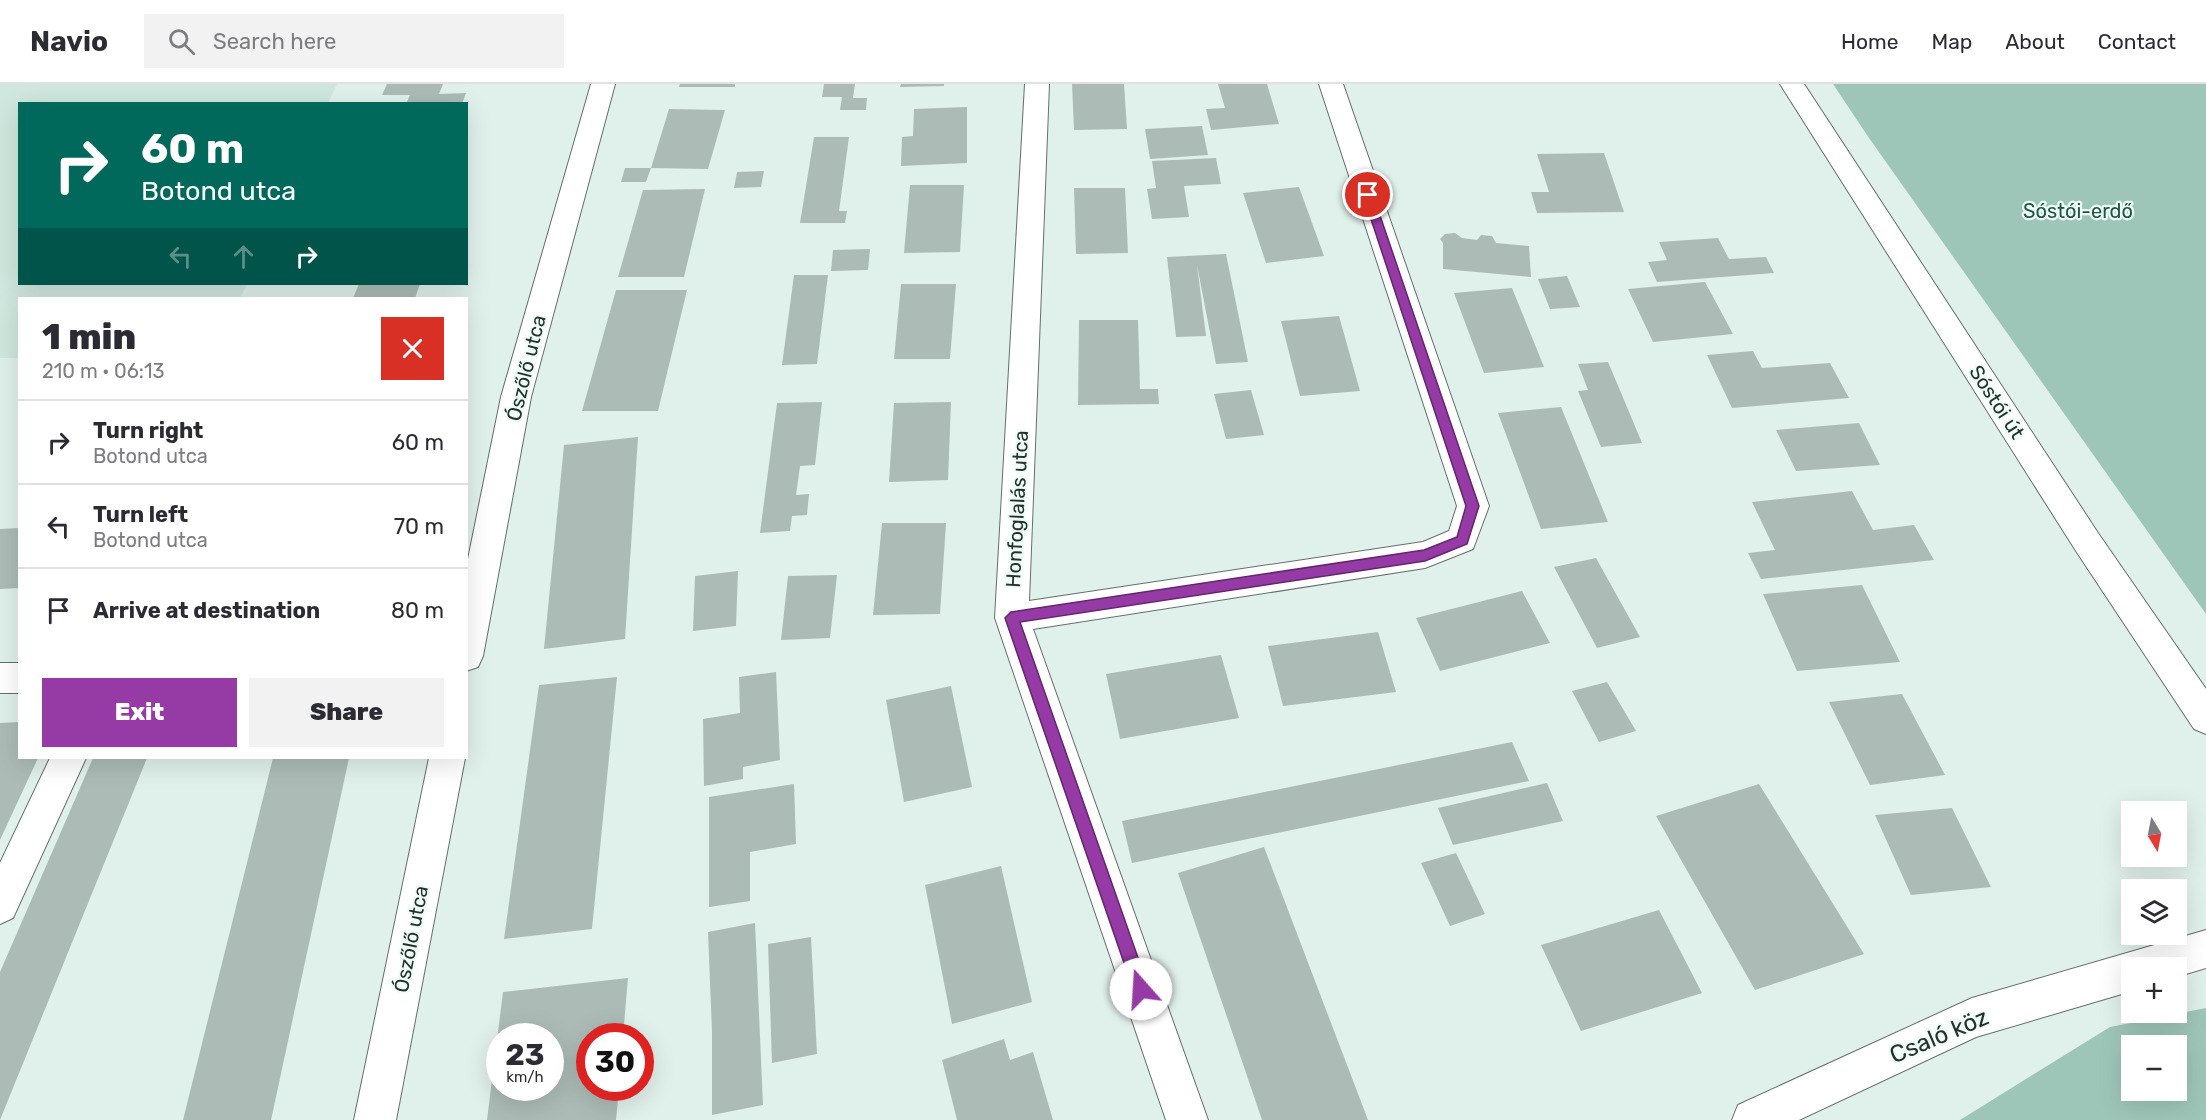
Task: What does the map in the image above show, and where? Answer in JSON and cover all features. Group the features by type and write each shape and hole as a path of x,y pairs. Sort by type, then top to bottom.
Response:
{"street":[{"name":"Ószőlő utca","path":"468,646 516,397 603,84"},
{"name":"Honfoglalás utca","path":"1037,84 1011,618 1187,1120"},
{"path":"1011,618 1425,555 1462,540 1473,506 1331,84"},
{"name":"Sóstói út","path":"1791,84 2087,542 2206,718"},
{"path":"0,678 18,678"},
{"path":"0,905 68,759"},
{"name":"Ószőlő utca","path":"375,1120 447,759"},
{"path":"2180,957 2206,949"},
{"name":"Csaló köz","path":"1753,1120 1972,1018 2121,974"}],"shaded area":[{"path":"0,84 337,84 328,102 18,102 18,285 246,285 240,297 18,297 18,358 0,358"}],"green space":[{"name":"Sóstói-erdő","path":"1833,84 2206,84 2206,614 1869,138"},
{"path":"2206,1008 2206,1120 1960,1120 2110,1027 2130,1023 2187,1023 2187,1012"}],"building":[{"path":"387,84 443,84 439,94 466,93 463,102 407,102 410,95 382,95"},
{"path":"680,84 735,84 735,87 679,87"},
{"path":"824,84 855,84 853,98 867,98 866,110 840,110 842,97 822,97"},
{"path":"901,84 944,84 944,86 900,87"},
{"path":"1072,84 1124,84 1127,129 1074,130"},
{"path":"1218,84 1267,84 1279,124 1211,130 1206,109 1225,108"},
{"path":"967,107 967,163 901,166 902,137 913,136 914,109"},
{"path":"669,109 725,110 708,169 651,168"},
{"path":"1202,126 1208,155 1150,159 1145,129"},
{"path":"814,137 849,137 839,211 847,211 845,223 800,223"},
{"path":"1604,153 1624,212 1537,213 1531,192 1549,192 1537,154"},
{"path":"1216,158 1221,184 1184,186 1189,217 1152,219 1147,189 1156,188 1152,161"},
{"path":"625,168 651,168 646,182 621,182"},
{"path":"764,171 761,187 734,188 737,172"},
{"path":"910,185 964,185 960,252 904,253"},
{"path":"1299,187 1324,256 1266,263 1243,193"},
{"path":"1074,188 1125,188 1128,253 1076,254"},
{"path":"705,189 684,277 618,277 643,190"},
{"path":"1455,233 1462,238 1477,240 1481,235 1492,236 1496,243 1529,246 1531,277 1443,269 1443,243 1440,239 1445,234"},
{"path":"1718,238 1729,259 1766,257 1774,273 1657,282 1648,262 1667,260 1659,242"},
{"path":"870,249 868,270 831,271 833,250"},
{"path":"1226,254 1248,362 1216,364 1197,265 1206,336 1176,337 1167,257"},
{"path":"794,275 828,275 817,364 782,365"},
{"path":"1567,276 1580,307 1550,309 1538,279"},
{"path":"1705,282 1733,334 1653,342 1628,289"},
{"path":"901,284 956,284 950,359 894,359"},
{"path":"359,285 420,285 415,297 353,297"},
{"path":"1512,288 1544,367 1484,373 1454,293"},
{"path":"616,290 687,290 658,411 582,411"},
{"path":"1339,316 1360,391 1300,396 1281,321"},
{"path":"1079,320 1138,320 1140,389 1158,389 1159,404 1078,405"},
{"path":"1753,351 1762,368 1830,363 1849,398 1732,408 1707,355"},
{"path":"1608,362 1642,443 1601,447 1578,391 1588,390 1578,364"},
{"path":"1251,390 1264,435 1226,439 1214,394"},
{"path":"822,402 815,465 800,466 796,495 809,494 807,515 792,516 790,531 760,533 777,403"},
{"path":"951,402 948,480 889,482 894,403"},
{"path":"1561,407 1608,522 1541,529 1498,413"},
{"path":"1859,423 1880,465 1796,471 1776,430"},
{"path":"638,437 625,639 544,649 564,445"},
{"path":"1852,491 1873,530 1914,525 1934,560 1761,579 1748,553 1775,550 1752,502"},
{"path":"882,523 946,523 940,614 873,615"},
{"path":"18,528 18,588 0,589 0,529"},
{"path":"1596,558 1640,637 1597,648 1554,567"},
{"path":"738,571 736,626 693,631 695,576"},
{"path":"837,575 830,638 781,640 788,576"},
{"path":"1862,585 1900,662 1797,671 1763,594"},
{"path":"1522,591 1550,643 1440,671 1416,618"},
{"path":"1378,632 1396,692 1283,706 1268,646"},
{"path":"1221,655 1239,718 1120,739 1106,674"},
{"path":"776,672 780,760 743,767 743,779 704,786 703,719 740,713 739,677"},
{"path":"617,677 592,929 504,939 539,685"},
{"path":"1607,682 1636,731 1599,742 1572,691"},
{"path":"951,686 972,787 904,802 886,700"},
{"path":"1902,694 1945,775 1870,785 1829,702"},
{"path":"18,722 18,759 38,759 0,840 0,723"},
{"path":"1512,742 1529,781 1132,863 1122,821"},
{"path":"93,759 147,759 0,1120 0,972"},
{"path":"273,759 349,759 271,1120 183,1120"},
{"path":"1547,783 1563,821 1453,845 1438,808"},
{"path":"794,784 796,844 750,852 750,901 709,907 709,797"},
{"path":"1759,784 1864,954 1755,990 1656,816"},
{"path":"1952,808 1991,887 1911,895 1875,815"},
{"path":"1264,847 1368,1120 1262,1120 1178,873"},
{"path":"1456,853 1485,914 1450,926 1421,863"},
{"path":"1001,866 1032,1002 952,1024 925,885"},
{"path":"1659,910 1702,993 1581,1031 1541,945"},
{"path":"755,923 763,1105 712,1115 712,1032 708,932"},
{"path":"811,937 817,1054 772,1063 768,944"},
{"path":"628,978 624,1023 576,1023 576,1101 618,1101 616,1120 487,1120 489,1101 564,1101 564,1023 499,1023 503,992"},
{"path":"1004,1039 1010,1060 1033,1052 1053,1120 957,1120 942,1060"}],"route":[{"path":"1141,989 1011,618 1425,555 1462,540 1473,506 1368,195"}]}
